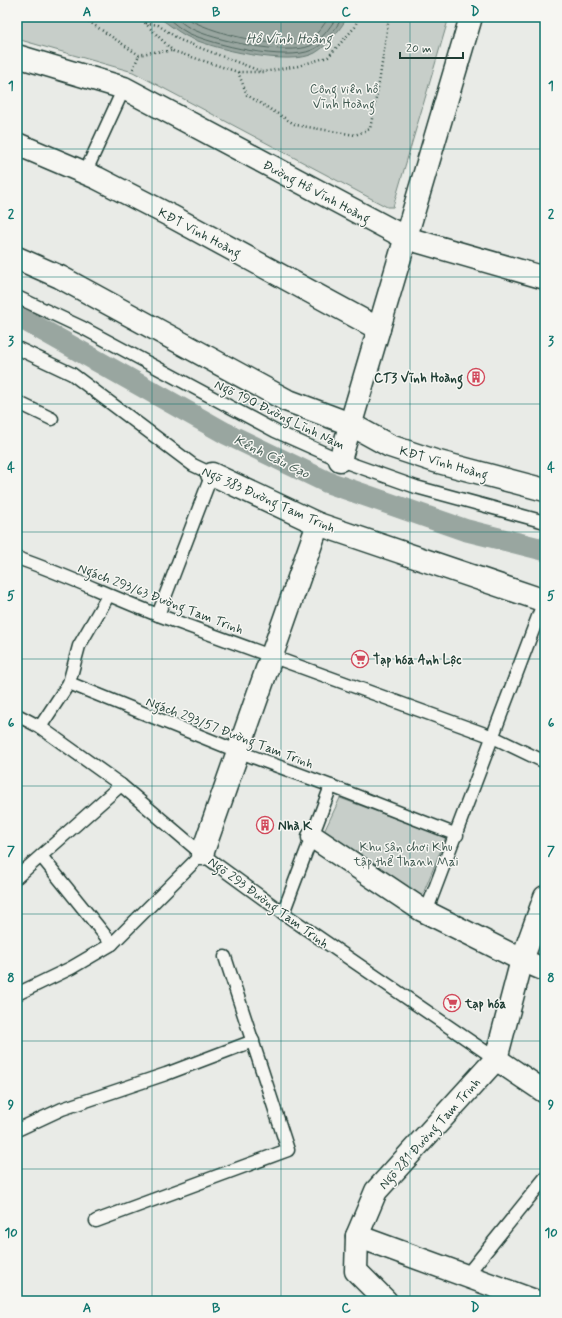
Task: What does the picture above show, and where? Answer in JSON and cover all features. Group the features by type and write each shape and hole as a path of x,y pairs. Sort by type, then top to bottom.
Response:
{"street":[{"path":"340,460 471,17"},
{"name":"Đường Hồ Vĩnh Hoàng","path":"17,56 127,82 406,238"},
{"name":"KĐT Vĩnh Hoàng","path":"17,144 85,173 171,216 379,329"},
{"path":"406,238 545,278"},
{"name":"KĐT Vĩnh Hoàng","path":"17,258 60,277 286,400 350,424 390,446 435,461 544,488"},
{"name":"Ngõ 383 Đường Tam Trinh","path":"212,474 318,524 545,601"},
{"name":"Ngõ 293 Đường Tam Trinh","path":"202,854 237,751 273,656 318,524"},
{"path":"313,837 426,912 545,970"},
{"path":"496,1059 522,960 545,896"},
{"name":"Ngõ 293 Đường Tam Trinh","path":"496,1059 545,1092"},
{"name":"Ngõ 281 Đường Tam Trinh","path":"357,1236 376,1191 496,1059"},
{"path":"386,1301 356,1271 357,1236 535,1301"}],"lane":[{"path":"85,173 127,82"},
{"name":"Ngõ 190 Đường Lĩnh Nam","path":"17,297 83,328 275,431 340,460 416,487 545,522"},
{"name":"Ngõ 383 Đường Tam Trinh","path":"17,348 72,374 193,465 212,474"},
{"path":"17,402 52,420"},
{"path":"158,615 212,474"},
{"name":"Ngách 293/63 Đường Tam Trinh","path":"17,558 52,570 108,596 158,615 493,737 545,762"},
{"path":"40,728 69,683 79,646 108,596"},
{"path":"426,912 457,835 545,601"},
{"name":"Ngách 293/57 Đường Tam Trinh","path":"69,683 237,751 457,835"},
{"path":"17,715 40,728 121,785 202,854 112,944 71,968 17,994"},
{"path":"17,877 121,785"},
{"path":"283,913 331,786"},
{"name":"Ngõ 293 Đường Tam Trinh","path":"202,854 283,913 496,1059"},
{"path":"41,856 112,944"},
{"path":"96,1221 288,1150 225,957"},
{"path":"17,1130 62,1109 166,1074 253,1041"},
{"path":"466,1276 545,1178"}],"path":[{"path":"82,17 139,55 152,52 173,51 238,72 263,72 298,66 328,57 355,27 358,17"},
{"path":"139,17 173,51"},
{"path":"238,72 247,95 296,125 355,135 370,129 389,17"},
{"path":"146,23 158,26 180,40 263,72"},
{"path":"127,82 139,55"}],"green space":[{"name":"Công viên hồ Vĩnh Hoàng","path":"17,17 449,17 393,207 387,207 133,72 17,39"},
{"name":"Khu sân chơi Khu tập thể Thanh Mai","path":"340,798 446,837 421,899 323,834"}],"water":[{"name":"Hồ Vĩnh Hoàng","path":"158,17 348,17 325,46 315,53 303,57 288,58 251,55 198,41 186,36"}],"waterway":[{"name":"Kênh Cầu Gạo","path":"17,318 28,322 225,433 327,482 465,530 545,550"}],"place":[{"name":"CT3 Vĩnh Hoàng","path":"476,377"},
{"name":"Tạp hóa Anh Lộc","path":"360,659"},
{"name":"Nhà K","path":"265,825"},
{"name":"tạp hóa","path":"452,1003"}]}
